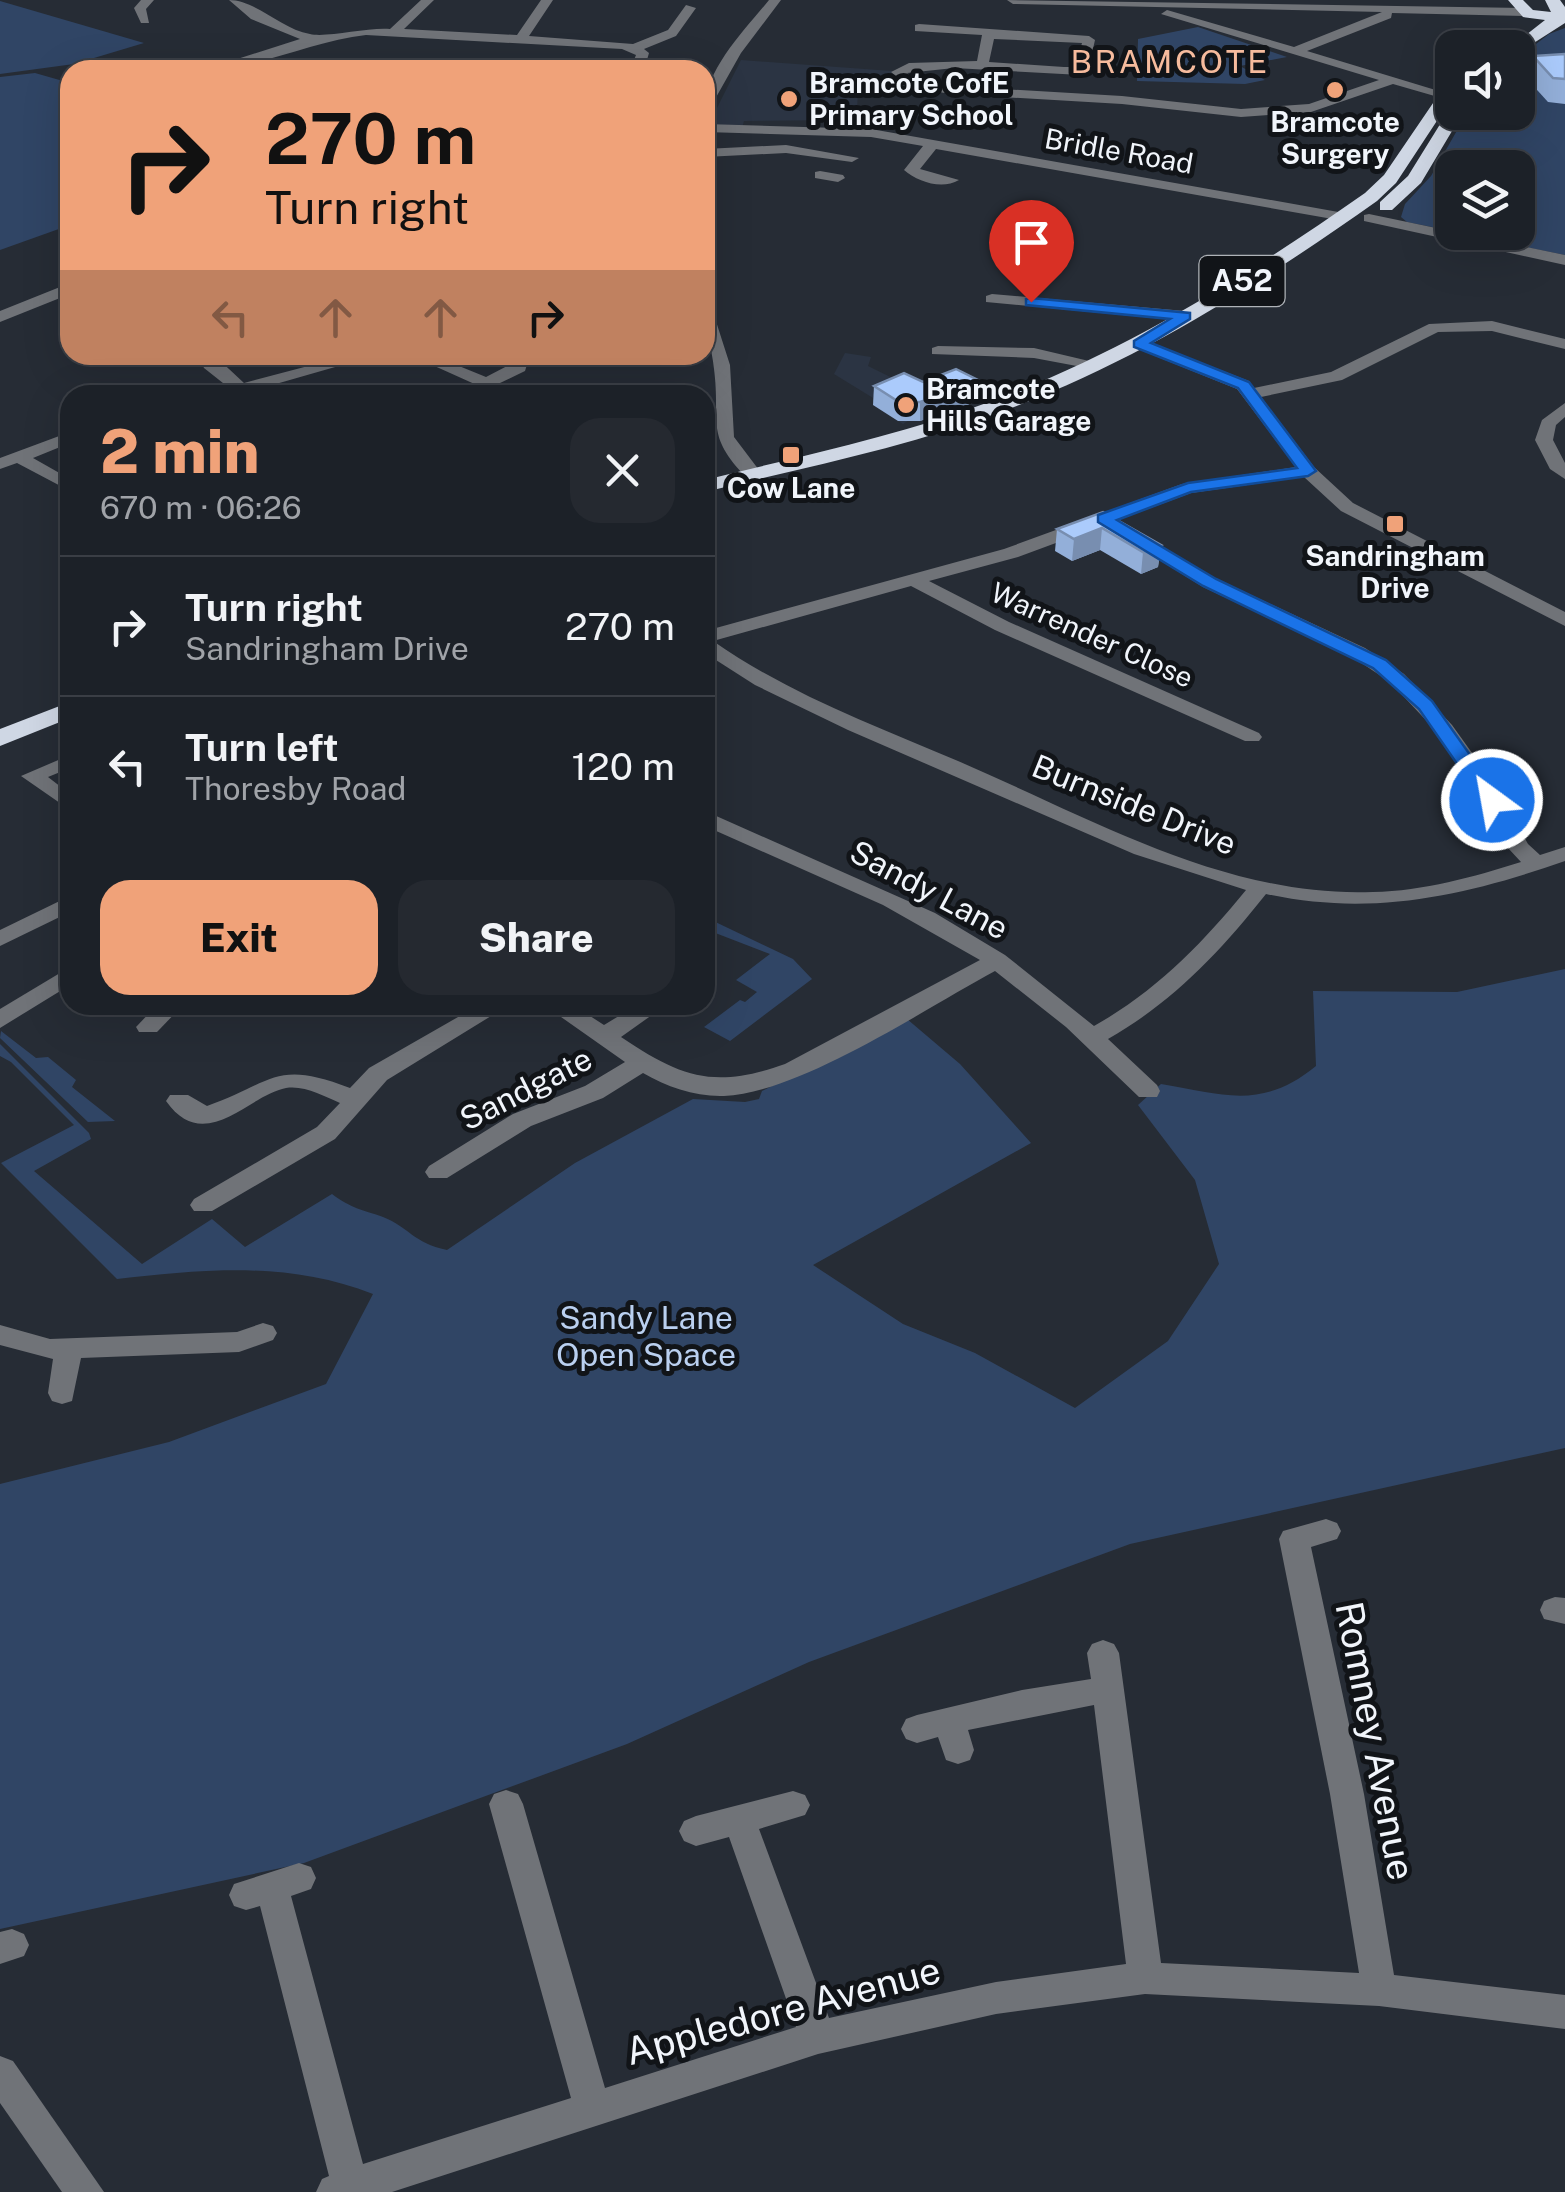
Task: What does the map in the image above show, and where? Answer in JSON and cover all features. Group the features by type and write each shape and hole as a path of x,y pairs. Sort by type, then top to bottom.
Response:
{"highway":[{"path":"1552,0 1562,20"},
{"path":"1521,7 1562,20"},
{"path":"1520,30 1528,24 1521,7"},
{"path":"1535,35 1562,20"},
{"name":"A52","path":"715,484 954,422 1149,347 1185,316 1344,216 1390,179 1435,112"},
{"name":"A52","path":"715,496 967,430 1066,395 1370,218 1414,180 1445,130"},
{"path":"0,720 60,696"},
{"path":"0,738 60,713"}],"street":[{"path":"136,15 148,0"},
{"path":"394,32 428,0"},
{"path":"520,39 547,0"},
{"path":"715,86 734,52 775,0"},
{"path":"1013,0 1396,10 1521,7"},
{"path":"239,4 310,40"},
{"path":"239,4 259,4"},
{"path":"1162,6 1172,16 1390,82 1435,89"},
{"path":"243,60 349,32 634,48 672,33 690,8"},
{"path":"1292,52 1396,10"},
{"path":"982,67 994,16"},
{"path":"1380,17 1410,26"},
{"path":"919,28 988,34 1090,34 1081,71 918,63 900,69 900,76 913,90 1122,100 1241,113 1322,106 1390,82"},
{"path":"634,48 645,56 643,60"},
{"name":"Bridle Road","path":"715,128 852,132 1344,216"},
{"path":"933,144 911,170 926,179 952,180"},
{"path":"715,152 754,148 845,157 829,176"},
{"path":"1370,218 1565,260"},
{"path":"0,318 60,292"},
{"path":"992,299 1185,316"},
{"path":"1252,394 1336,376 1415,334 1450,324 1506,328 1565,344"},
{"path":"715,340 721,356 715,410"},
{"path":"1149,347 1228,376 1252,394 1308,471 1329,493 1369,520 1565,620"},
{"path":"938,351 1034,353 1098,365"},
{"path":"211,365 236,385"},
{"path":"256,385 331,365"},
{"path":"442,365 488,384 520,365"},
{"path":"1565,408 1546,424 1544,441 1551,458 1565,474"},
{"path":"715,421 726,446 753,474"},
{"path":"0,464 60,442"},
{"path":"18,457 60,480"},
{"path":"715,633 1010,553 1188,488 1308,471"},
{"path":"1104,519 1210,583 1340,643 1397,678 1445,729 1480,778 1519,848 1536,864"},
{"name":"Warrender Close","path":"913,578 928,590 1002,626 1252,737"},
{"name":"Burnside Drive","path":"715,650 812,706 1144,848 1259,888 1348,899 1398,897 1480,883 1565,854"},
{"path":"60,763 25,773 60,797"},
{"name":"Sandy Lane","path":"715,822 890,901 997,960 1094,1037 1148,1091"},
{"path":"1094,1037 1138,1013 1174,986 1259,888"},
{"path":"0,939 60,909"},
{"path":"571,1015 666,1077 724,1088 763,1084 997,960"},
{"path":"0,1020 60,981"},
{"path":"148,1027 159,1015"},
{"path":"203,1205 326,1133 341,1120 352,1098 378,1074 480,1015"},
{"path":"603,1036 638,1015"},
{"name":"Sandgate","path":"438,1172 522,1120 594,1092 642,1062"},
{"path":"179,1100 199,1114 209,1115 269,1084 290,1078 306,1079 352,1098"},
{"path":"0,1335 30,1346 68,1350 249,1344"},
{"path":"62,1393 68,1350"},
{"name":"Romney Avenue","path":"1326,1531 1294,1539 1348,1794 1379,1990"},
{"path":"1103,1653 1145,1978"},
{"path":"941,1733 1022,1703 1108,1690"},
{"path":"506,1804 592,2108"},
{"path":"696,1831 793,1805"},
{"path":"739,1820 818,2037"},
{"path":"272,1887 342,2188"},
{"name":"Appledore Avenue","path":"342,2188 818,2037 996,1998 1145,1978 1379,1990 1565,2012"},
{"path":"0,2074 85,2192"}],"shaded area":[{"name":"Bramcote CofE Primary School","path":"741,60 892,71 888,84 858,84 857,115 846,116 845,120 744,121 742,128 715,126 715,112"},
{"path":"845,353 871,357 868,366 927,395 931,406 903,424 873,405 878,401 834,374"}],"green space":[{"path":"0,1 144,43 87,60 60,60 60,66 0,74"},
{"path":"1198,27 1287,57 1240,66 1265,80 1245,84 1137,81 1138,39"},
{"path":"1565,28 1565,255 1535,249 1535,150 1446,150 1457,130 1535,130 1535,45"},
{"path":"35,73 60,80 60,229 0,250 0,77"},
{"path":"1435,169 1435,228 1407,222 1401,217 1405,204"},
{"path":"715,922 793,959 812,979 730,1041 704,1027 757,992 736,980 770,954 715,933"},
{"name":"Sandy Lane Open Space","path":"1565,969 1565,1448 1130,1544 809,1662 627,1744 304,1863 0,1929 0,1484 169,1442 326,1384 373,1294 310,1276 246,1270 117,1279 1,1163 74,1125 11,1062 0,1056 0,1044 91,1139 34,1171 142,1264 212,1219 245,1247 332,1194 447,1250 575,1163 693,1099 759,1099 762,1091 907,1019 960,1064 1031,1143 813,1265 903,1324 975,1353 1075,1408 1168,1341 1219,1264 1195,1180 1138,1105 1161,1084 1242,1096 1278,1089 1296,1080 1316,1066 1313,991 1457,992"},
{"path":"1,1031 36,1058 48,1057 76,1080 72,1087 115,1121 88,1122 0,1038"}],"building":[{"path":"1565,54 1565,79 1553,78 1535,56"},
{"path":"956,369 982,382 920,402 899,402 874,386 904,373 923,382"},
{"path":"1103,512 1161,545 1143,552 1102,528 1074,539 1057,529"}],"place":[{"name":"Bramcote Surgery","path":"1335,90"},
{"name":"Bramcote CofE Primary School","path":"789,99"},
{"name":"Bramcote Hills Garage","path":"906,405"},
{"name":"Cow Lane","path":"791,455"},
{"name":"Sandringham Drive","path":"1395,524"}],"district":[{"name":"BRAMCOTE","path":"1170,62"}],"route":[{"path":"1031,302 1185,316 1139,344 1244,385 1308,471 1213,482 1161,496 1104,519 1210,583 1379,664 1426,705 1492,800"}]}
